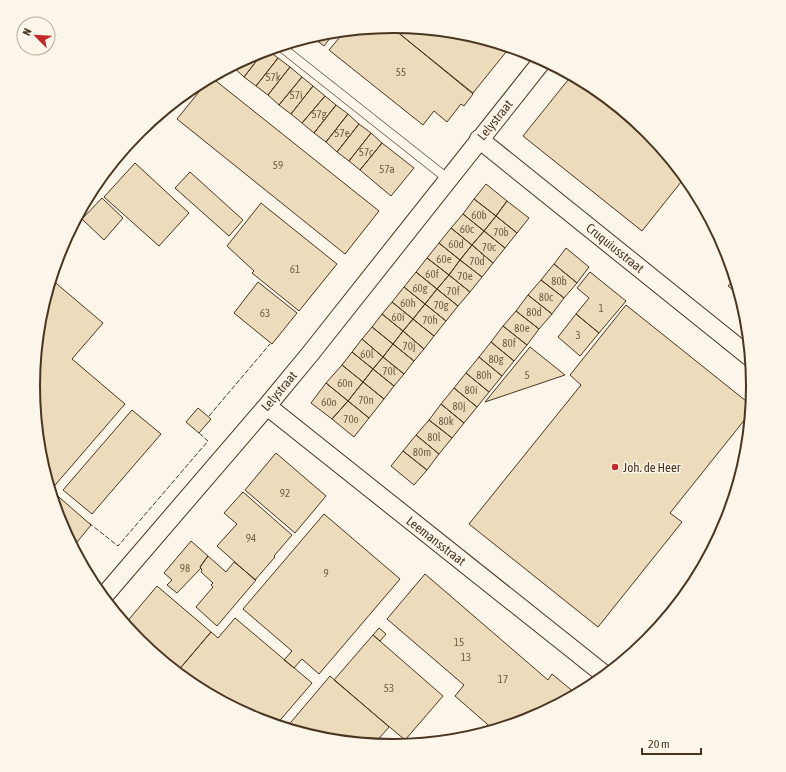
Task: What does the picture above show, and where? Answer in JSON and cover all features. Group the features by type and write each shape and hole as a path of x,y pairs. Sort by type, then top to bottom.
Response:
{"street":[{"name":"Lelystraat","path":"107,593 310,354 539,65"},
{"name":"Cruquiusstraat","path":"479,139 744,352"},
{"name":"Leemansstraat","path":"267,406 601,671"}],"lane":[{"path":"285,50 448,179"}],"building":[{"path":"399,33 473,94 464,106 461,104 447,122 434,111 423,125 329,50 340,37 370,34"},
{"path":"399,33 439,36 462,40 506,52 473,93"},
{"path":"329,39 324,46 318,41"},
{"path":"273,54 278,58 256,86 244,77 257,60"},
{"path":"278,58 290,67 268,95 256,86"},
{"path":"257,60 244,77 236,70"},
{"path":"290,67 302,77 279,105 268,95"},
{"path":"302,77 313,86 291,114 279,105"},
{"path":"569,79 608,106 643,136 681,182 642,231 523,136"},
{"path":"216,81 379,211 345,254 177,119 201,90"},
{"path":"313,86 325,96 302,123 291,114"},
{"path":"325,96 336,105 314,133 302,123"},
{"path":"336,105 348,114 326,142 314,133"},
{"path":"348,114 359,124 337,152 326,142"},
{"path":"359,124 371,133 349,161 337,152"},
{"path":"371,133 382,143 360,170 349,161"},
{"path":"382,143 414,168 391,196 360,170"},
{"path":"135,163 189,213 159,246 104,197"},
{"path":"190,172 243,220 229,236 175,188"},
{"path":"486,184 507,201 496,216 474,199"},
{"path":"102,198 123,218 104,240 82,219"},
{"path":"474,199 496,216 484,231 463,214"},
{"path":"507,201 529,218 517,233 496,216"},
{"path":"261,203 337,264 299,311 252,273 254,271 227,246"},
{"path":"463,214 484,231 472,245 451,228"},
{"path":"496,216 517,233 505,248 484,231"},
{"path":"451,228 472,245 460,260 439,243"},
{"path":"484,231 505,248 493,263 472,245"},
{"path":"439,243 460,260 449,275 427,258"},
{"path":"472,245 493,263 482,277 460,260"},
{"path":"566,248 589,267 577,283 554,264"},
{"path":"427,258 449,275 437,289 416,272"},
{"path":"460,260 482,277 470,292 449,275"},
{"path":"554,264 577,283 564,298 541,280"},
{"path":"416,272 437,289 425,304 404,287"},
{"path":"590,272 626,301 599,333 576,314 589,298 577,288"},
{"path":"449,275 470,292 458,306 437,289"},
{"path":"541,280 564,298 552,314 528,295"},
{"path":"258,282 297,313 272,344 234,313"},
{"path":"56,283 103,323 72,359 125,404 55,486 43,432 40,386 43,340"},
{"path":"404,287 425,304 413,319 392,302"},
{"path":"437,289 458,306 446,321 425,304"},
{"path":"528,295 552,314 539,329 516,311"},
{"path":"392,302 413,319 403,331 382,314"},
{"path":"425,304 446,321 434,336 413,319"},
{"path":"626,305 745,400 744,420 670,513 682,522 598,627 469,524 581,385 570,375"},
{"path":"516,311 539,329 527,345 503,326"},
{"path":"382,314 403,331 393,344 372,327"},
{"path":"576,314 599,333 580,356 558,337"},
{"path":"413,319 434,336 424,349 403,331"},
{"path":"503,326 527,345 514,361 491,342"},
{"path":"372,327 393,344 383,357 362,339"},
{"path":"403,331 424,349 414,361 393,344"},
{"path":"362,339 383,357 373,369 352,352"},
{"path":"491,342 514,361 502,376 479,357"},
{"path":"393,344 414,361 404,374 383,357"},
{"path":"530,347 565,375 485,402"},
{"path":"352,352 373,369 363,382 342,365"},
{"path":"383,357 404,374 394,386 373,369"},
{"path":"479,357 502,376 489,392 466,373"},
{"path":"342,365 363,382 348,401 326,383"},
{"path":"373,369 394,386 384,399 363,382"},
{"path":"466,373 489,392 477,407 454,388"},
{"path":"363,382 384,399 369,418 348,401"},
{"path":"326,383 348,401 332,419 311,403"},
{"path":"454,388 477,407 464,423 441,404"},
{"path":"348,401 369,418 354,437 332,419"},
{"path":"441,404 464,423 452,438 429,420"},
{"path":"198,408 211,419 199,433 186,422"},
{"path":"132,410 161,434 92,514 63,490"},
{"path":"429,420 452,438 439,454 416,435"},
{"path":"416,435 439,454 427,470 403,451"},
{"path":"403,451 427,470 414,485 391,466"},
{"path":"276,453 326,496 295,533 245,490"},
{"path":"243,492 292,535 255,580 217,546 237,524 224,513"},
{"path":"58,496 91,525 76,543"},
{"path":"324,514 400,579 319,674 302,659 294,668 284,660 292,651 243,609"},
{"path":"191,541 208,556 200,567 201,568 177,593 167,585 172,580 164,573"},
{"path":"208,556 226,572 234,562 256,580 217,626 196,607 213,587 211,585 213,583 201,572 202,570 200,567"},
{"path":"425,574 548,680 552,674 572,690 549,703 528,712 489,725 455,696 464,685 387,619"},
{"path":"157,586 211,632 181,668 143,636 129,620"},
{"path":"235,618 312,683 280,720 237,703 216,692 181,668 211,632 218,638"},
{"path":"379,628 386,634 380,641 373,635"},
{"path":"373,635 443,696 406,738 403,739 334,680"},
{"path":"330,676 389,727 379,738 347,736 290,723"}],"fence":[{"path":"209,416 270,344"},
{"path":"89,523 118,546 208,441 199,433"}],"place":[{"name":"Joh. de Heer","path":"615,467"}]}
